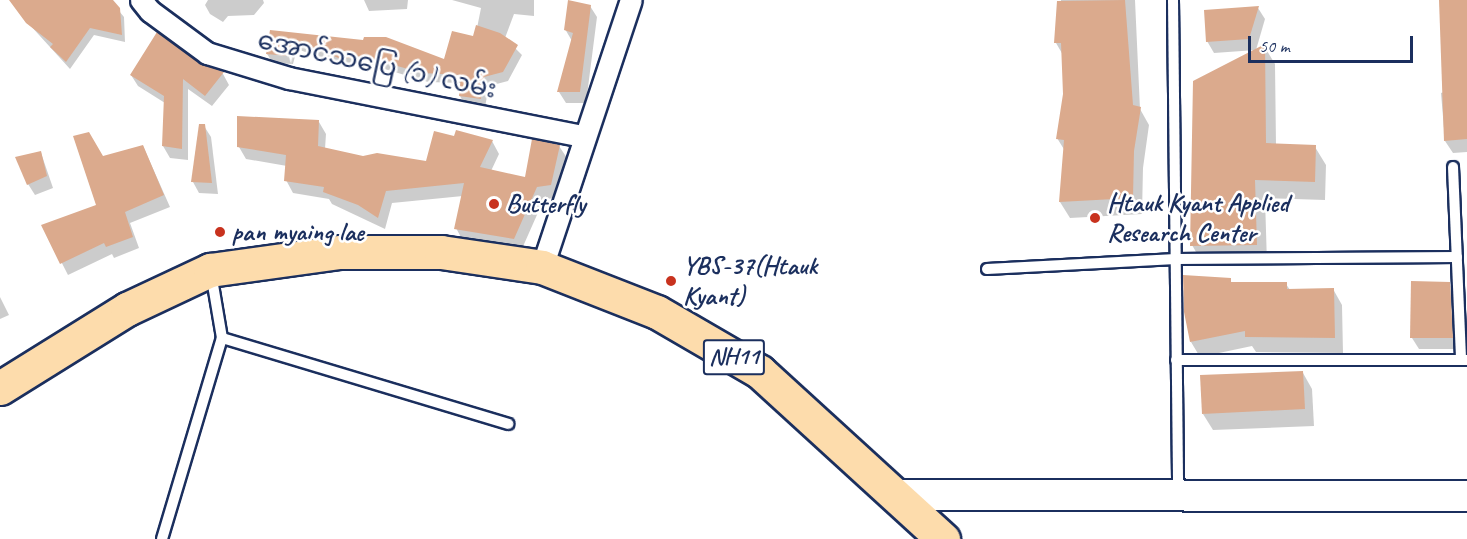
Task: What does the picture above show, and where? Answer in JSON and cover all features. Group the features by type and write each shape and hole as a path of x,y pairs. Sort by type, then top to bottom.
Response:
{"highway":[{"name":"NH11","path":"0,388 126,309 210,270 340,252 441,252 542,267 657,312 760,372 943,539"}],"main road":[{"path":"894,495 1467,496"}],"street":[{"name":"အောင်သပြေ (၁) လမ်း","path":"141,0 150,12 207,53 289,78 583,136"},
{"path":"542,267 583,136 631,0"}],"lane":[{"path":"1173,0 1178,496"},
{"path":"1176,360 1464,360 1453,167"},
{"path":"987,269 1176,259 1457,257"},
{"path":"162,539 222,338 210,270"},
{"path":"222,338 508,424"}],"building":[{"path":"9,0 113,0 120,8 122,35 90,28 66,62 50,47 53,44 26,23"},
{"path":"568,0 591,5 580,92 557,92 573,33 564,30"},
{"path":"1125,0 1133,105 1141,107 1134,151 1133,198 1059,202 1064,140 1056,139 1063,94 1061,43 1054,43 1057,1"},
{"path":"1439,0 1467,0 1467,139 1444,141"},
{"path":"1259,6 1249,39 1206,42 1204,10"},
{"path":"476,25 500,33 518,45 503,72 484,77 481,99 459,96 461,75 422,73 362,56 341,59 293,40 289,56 266,54 270,30 363,40 364,37 386,37 444,59 452,31 473,36"},
{"path":"157,32 201,64 224,72 205,96 183,79 182,149 162,146 164,96 130,75"},
{"path":"1265,44 1266,143 1316,145 1315,182 1255,180 1257,245 1190,246 1193,81"},
{"path":"237,116 319,120 318,146 363,156 377,153 426,161 434,131 454,136 456,130 493,140 480,167 525,177 532,139 560,145 551,185 537,187 514,239 454,229 464,183 386,191 378,218 358,205 323,192 324,187 284,181 286,155 237,147"},
{"path":"199,124 205,124 212,183 191,182"},
{"path":"89,132 103,156 143,145 164,195 125,212 133,237 106,247 104,243 60,264 41,225 96,205 73,136"},
{"path":"41,151 47,176 27,185 15,157"},
{"path":"1183,275 1231,278 1231,282 1287,282 1287,289 1334,288 1335,338 1245,337 1245,331 1190,342 1184,312"},
{"path":"1411,281 1450,282 1453,338 1410,338"},
{"path":"1303,371 1305,409 1202,414 1200,375"}],"place":[{"name":"Butterfly","path":"494,204"},
{"name":"Htauk Kyant Applied Research Center","path":"1095,218"},
{"name":"pan myaing lae","path":"220,232"},
{"name":"YBS-37(Htauk Kyant)","path":"671,281"}]}
